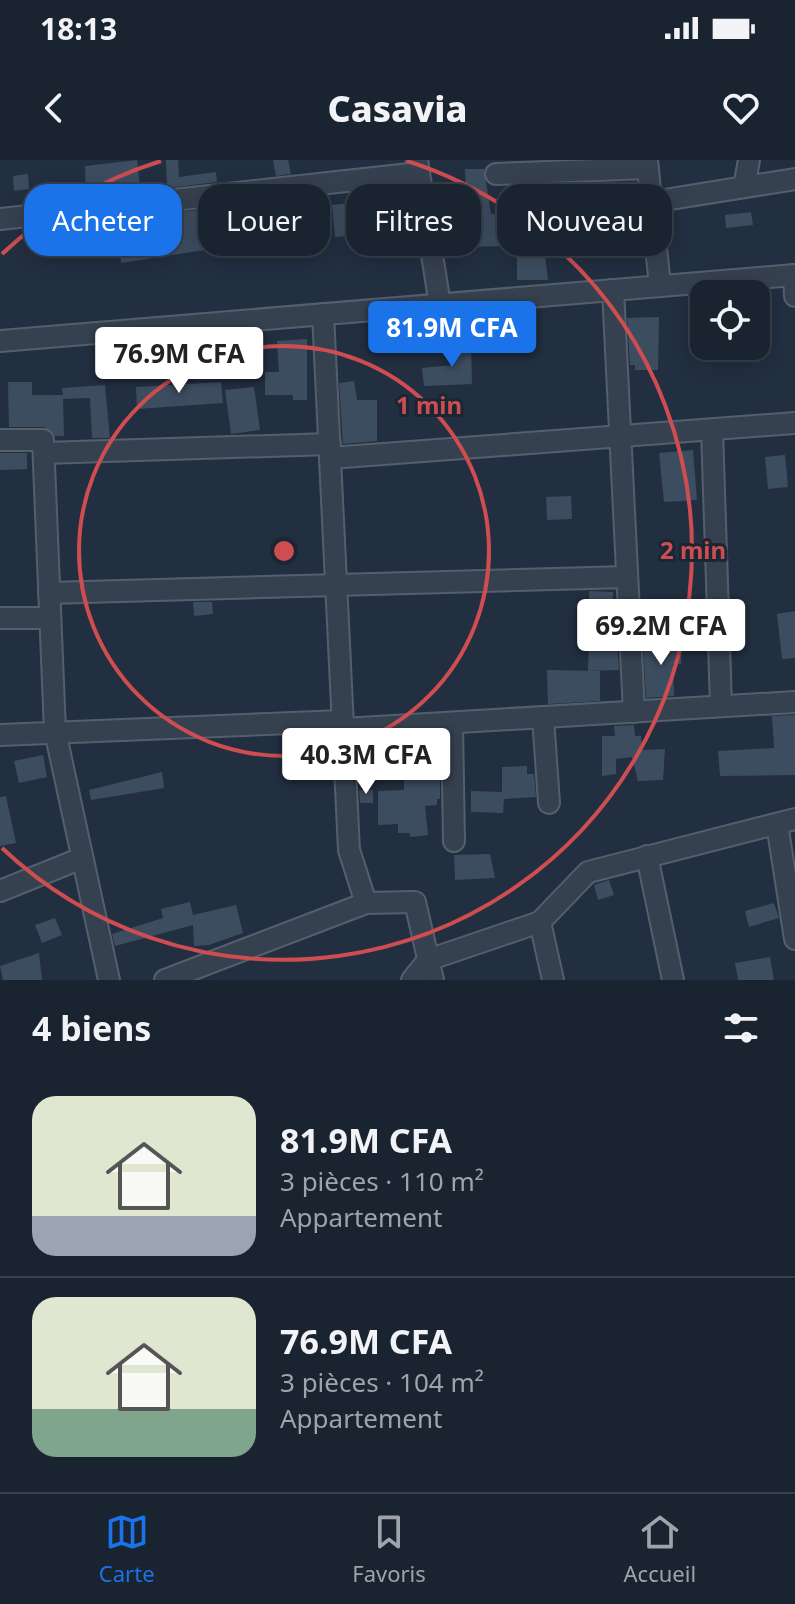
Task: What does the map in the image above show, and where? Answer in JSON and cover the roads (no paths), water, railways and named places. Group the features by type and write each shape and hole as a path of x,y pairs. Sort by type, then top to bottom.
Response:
{"street":[{"path":"744,187 749,160"},
{"path":"496,174 648,164 650,184"},
{"path":"0,219 418,167 440,305"},
{"path":"672,199 795,179"},
{"path":"657,256 660,286"},
{"path":"0,341 660,286 795,282"},
{"path":"613,290 634,712"},
{"path":"323,314 349,850 366,903"},
{"path":"44,453 330,451 620,436 795,423"},
{"path":"712,430 721,706"},
{"path":"0,440 43,440 55,731 109,980"},
{"path":"49,593 627,577"},
{"path":"0,618 50,618"},
{"path":"0,735 55,731 452,723 795,702"},
{"path":"543,717 549,803"},
{"path":"452,723 454,841"},
{"path":"412,980 540,922 588,872 786,821 795,939"},
{"path":"647,856 673,980"},
{"path":"0,891 82,858"},
{"path":"165,980 366,903 415,902 430,970"},
{"path":"540,922 553,980"}]}
